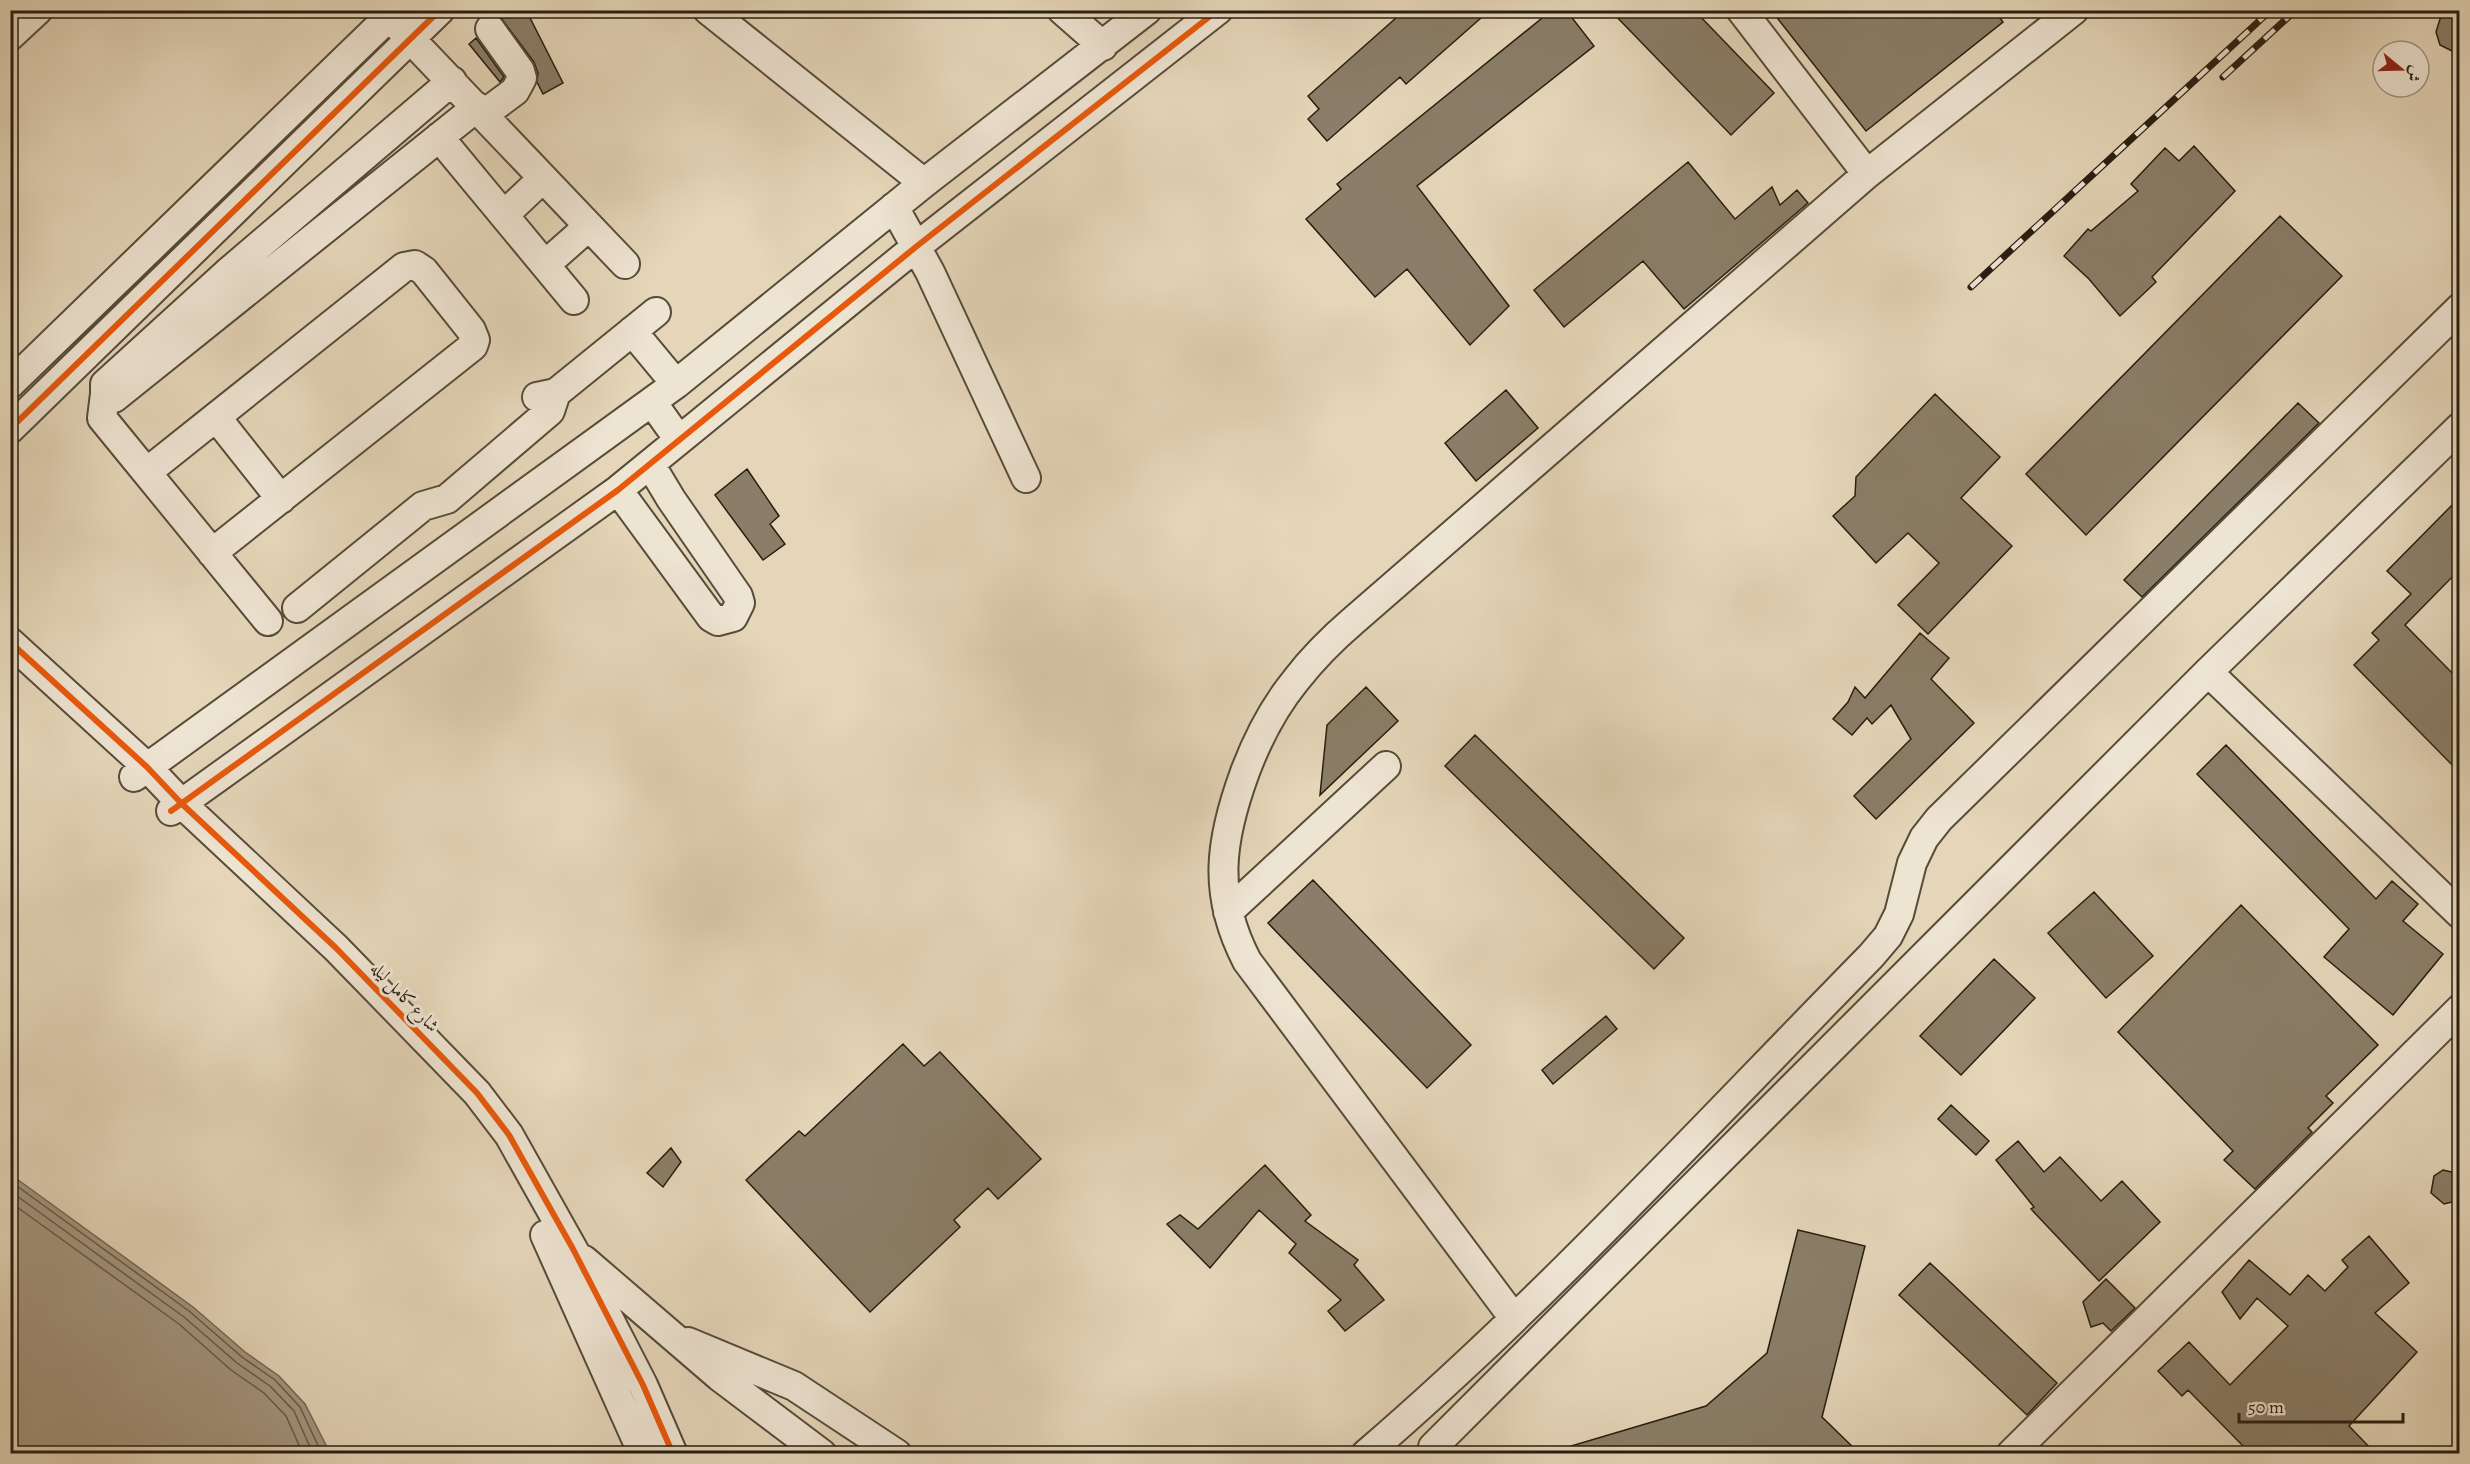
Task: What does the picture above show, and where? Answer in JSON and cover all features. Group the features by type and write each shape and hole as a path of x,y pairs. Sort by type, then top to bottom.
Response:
{"street":[{"path":"10,429 440,10"},
{"path":"708,10 924,183"},
{"path":"1062,10 1105,44 1133,49 1144,68"},
{"path":"141,772 676,384 924,183 1147,10"},
{"path":"1741,10 1867,174"},
{"path":"1513,1317 1247,961 1236,941 1228,912 1223,861 1230,815 1252,754 1271,716 1301,673 1322,649 1867,174 2074,10"},
{"path":"10,36 34,12"},
{"path":"176,807 618,490 917,246 1211,13"},
{"path":"10,384 392,14 625,264"},
{"path":"268,621 102,418 105,384 235,284 439,137 515,91 522,78 520,70 490,28"},
{"path":"1105,44 1105,71 1121,85"},
{"path":"235,284 452,81"},
{"path":"439,137 574,300"},
{"path":"504,215 543,178"},
{"path":"894,207 917,246 1026,478"},
{"path":"545,265 589,226"},
{"path":"147,472 404,267 415,265 420,267 451,305 474,335 475,340 468,351 212,553"},
{"path":"1366,1454 1406,1420 1576,1257 1871,956 1888,936 1899,914 1912,863 1924,838 1939,819 2460,308"},
{"path":"297,608 423,506 447,499 550,411 556,393 656,312"},
{"path":"633,331 676,384"},
{"path":"742,331 769,368"},
{"path":"652,402 679,440"},
{"path":"216,417 281,499"},
{"path":"1406,1420 1436,1450 2208,672 2460,426"},
{"path":"618,490 711,618 718,621 733,617 740,603 738,596 671,499 650,464"},
{"name":"شارع كامل ليله","path":"10,642 176,807 385,1021 478,1120 498,1146 535,1213 644,1454"},
{"name":"شارع كامل ليله","path":"10,662 141,772"},
{"path":"2208,672 2460,914"},
{"path":"1228,912 1386,766"},
{"name":"شارع كامل ليله","path":"176,807 336,948 477,1093 509,1135 573,1250 644,1385 673,1454"},
{"path":"2011,1454 2460,1009"},
{"path":"535,1213 573,1250 720,1377 822,1454"},
{"path":"672,1336 735,1359 794,1386 897,1454"}],"water":[{"path":"10,1174 193,1307 245,1352 279,1376 305,1404 330,1453 11,1453"}],"building":[{"path":"510,10 526,10 563,83 543,94 537,82 538,73 534,62 501,18"},
{"path":"1405,10 1490,10 1406,84 1400,77 1327,141 1308,119 1319,109 1308,96"},
{"path":"1552,10 1566,10 1594,46 1417,186 1509,306 1470,345 1407,269 1375,297 1306,219 1341,189 1337,184"},
{"path":"1610,10 1694,10 1774,93 1731,135"},
{"path":"1771,10 1994,10 2003,22 1866,131"},
{"path":"2452,10 2460,10 2460,55 2440,45 2436,32 2440,19"},
{"path":"476,38 504,77 500,82 469,44"},
{"path":"2194,146 2235,191 2152,277 2156,282 2120,316 2089,279 2064,256 2088,229 2091,231 2138,191 2131,184 2165,148 2179,161"},
{"path":"1688,162 1735,219 1772,187 1780,205 1797,190 1808,203 1684,309 1643,261 1564,327 1534,290"},
{"path":"2280,216 2342,276 2086,535 2026,474"},
{"path":"1506,390 1538,428 1476,481 1445,443"},
{"path":"1935,394 2000,457 1961,498 2012,546 1928,634 1898,605 1939,563 1908,533 1876,563 1833,516 1855,496 1856,477"},
{"path":"2298,403 2319,423 2142,597 2124,580"},
{"path":"747,469 779,516 770,524 785,544 763,560 715,495"},
{"path":"2460,497 2460,569 2405,625 2460,681 2460,773 2354,665 2379,640 2372,633 2411,594 2387,571"},
{"path":"1920,633 1949,658 1931,679 1974,723 1876,819 1854,796 1911,739 1891,705 1872,724 1867,718 1852,735 1833,719 1848,702 1855,687 1865,698"},
{"path":"1366,687 1398,721 1320,795 1327,725"},
{"path":"1475,735 1684,938 1654,969 1445,766"},
{"path":"2226,745 2376,899 2392,881 2418,904 2403,921 2443,954 2393,1015 2324,957 2349,929 2197,774"},
{"path":"1313,880 1471,1045 1427,1088 1268,923"},
{"path":"2094,892 2153,956 2106,998 2048,933"},
{"path":"2241,905 2378,1045 2326,1096 2333,1103 2308,1128 2312,1132 2255,1189 2224,1160 2233,1151 2118,1032"},
{"path":"1994,959 2035,998 1961,1075 1920,1036"},
{"path":"1606,1016 1617,1029 1553,1084 1542,1070"},
{"path":"903,1044 924,1066 940,1052 1041,1159 998,1199 988,1188 954,1220 960,1227 870,1312 746,1180 799,1131 805,1136"},
{"path":"1951,1105 1989,1141 1976,1155 1938,1119"},
{"path":"2018,1141 2044,1172 2060,1157 2101,1201 2122,1181 2160,1222 2099,1281 2031,1209 2034,1207 1996,1160"},
{"path":"671,1148 681,1162 663,1187 647,1173"},
{"path":"1265,1165 1311,1215 1305,1221 1358,1260 1354,1265 1384,1300 1345,1331 1328,1311 1341,1300 1289,1253 1296,1244 1259,1210 1210,1268 1167,1224 1180,1215 1198,1229"},
{"path":"2443,1170 2460,1174 2460,1200 2444,1204 2431,1193 2434,1176"},
{"path":"1798,1230 1865,1246 1822,1417 1860,1454 1562,1454 1561,1449 1706,1406 1767,1353"},
{"path":"2369,1236 2409,1283 2375,1313 2417,1352 2349,1426 2376,1454 2251,1454 2188,1390 2182,1396 2158,1371 2189,1342 2230,1385 2288,1326 2257,1298 2240,1319 2222,1292 2249,1260 2290,1295 2308,1275 2325,1291 2348,1267 2342,1260"},
{"path":"1930,1263 2057,1383 2027,1415 1899,1295"},
{"path":"2106,1279 2135,1308 2111,1331 2103,1323 2091,1327 2083,1302"}],"railway":[{"path":"1971,287 2271,10"},
{"path":"2223,77 2296,10"}],"cycle path":[{"path":"10,429 440,10"},
{"path":"171,811 618,490 917,246 1218,10"},
{"path":"10,642 147,767 181,803 336,948 477,1093 509,1135 573,1249 643,1385 673,1454"}]}
